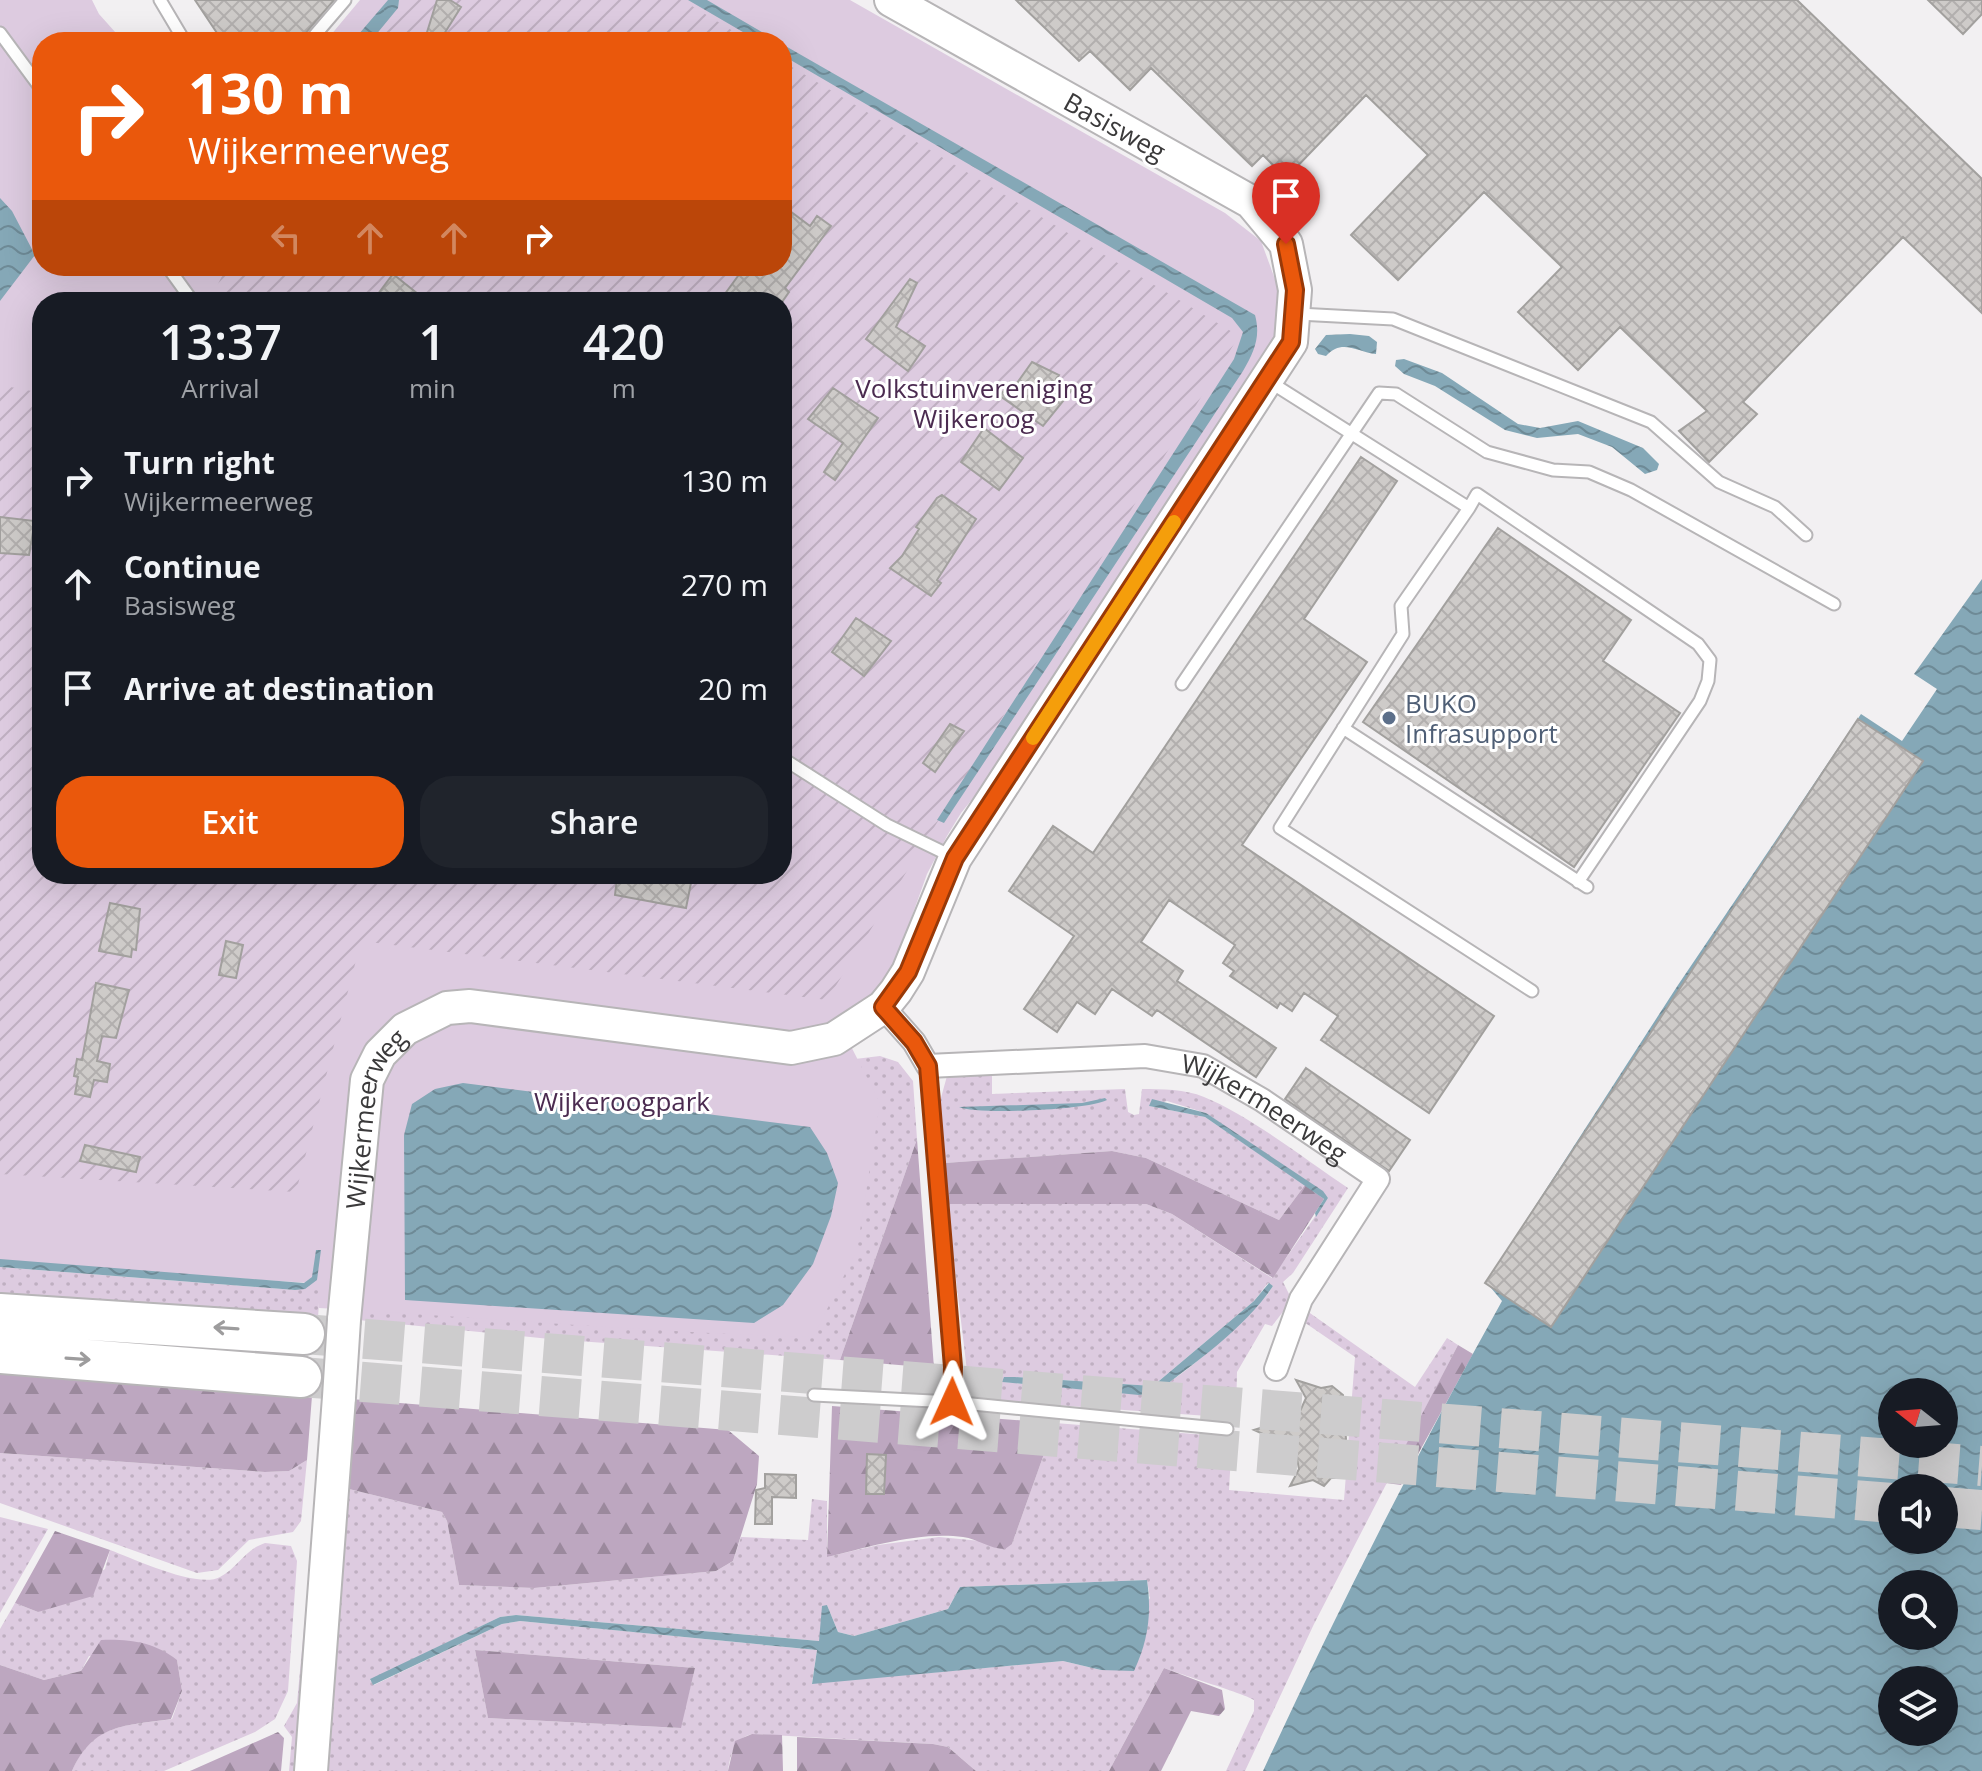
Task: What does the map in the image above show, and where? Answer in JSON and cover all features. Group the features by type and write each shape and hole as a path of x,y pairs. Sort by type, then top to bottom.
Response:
{"highway":[{"path":"0,1314 304,1334"},
{"path":"0,1353 301,1377"}],"street":[{"name":"Basisweg","path":"891,0 1251,202 1286,244 1294,302"},
{"name":"Wijkermeerweg","path":"311,1771 344,1320 367,1080 390,1041 425,1016 447,1008 470,1006 791,1048 834,1039 883,1007 908,972 955,858 1291,342 1294,302"},
{"path":"883,1007 914,1042 928,1066"},
{"name":"Wijkermeerweg","path":"928,1066 1145,1056 1203,1066 1262,1100 1378,1179 1301,1299 1276,1369"}],"lane":[{"path":"160,0 179,32"},
{"path":"318,32 345,0"},
{"path":"0,33 32,76"},
{"path":"1294,302 1393,319 1651,422 1719,482 1775,507 1806,535"},
{"path":"1266,380 1469,508"},
{"path":"1182,684 1349,433 1379,393 1396,394 1487,452 1553,470 1589,472 1631,490 1834,604"},
{"path":"1343,728 1582,884 1700,701 1710,660 1698,644 1477,494 1401,606 1403,634 1343,728 1280,828 1532,991"},
{"path":"792,764 887,825 955,858"},
{"path":"928,1066 953,1367 952,1402"},
{"path":"814,1395 952,1402 1227,1429"}],"green space":[{"name":"Wijkeroogpark","path":"0,0 92,0 99,14 115,32 32,32 32,276 792,276 792,32 333,32 360,0 850,0 1225,213 1261,241 1280,293 1275,351 1003,761 961,813 927,874 898,955 869,1003 838,1021 880,1103 857,1250 813,1337 319,1308 319,1285 0,1263"},
{"path":"408,0 682,0 735,32 384,32"},
{"name":"Volkstuinvereniging Wijkeroog","path":"792,67 1239,336 827,1000 361,941 296,1192 0,1174 0,385 32,391 32,884 792,884 792,292 214,292 222,276 792,276"},
{"path":"880,1056 898,1062 913,1081 917,1139 840,1360 550,1339 358,1320 360,1294 855,1059"},
{"path":"947,1076 992,1076 992,1094 1125,1089 1128,1112 1134,1115 1139,1114 1142,1089 1189,1092 1240,1115 1348,1188 1293,1273 1283,1282 1292,1300 1272,1326 1265,1324 1237,1372 1236,1418 999,1401 986,1396 967,1371 947,1204 1146,1204 1172,1214 1272,1278 1328,1198 1206,1113 1167,1101 1149,1106 1205,1117 1305,1185 1279,1220 1146,1158 1112,1151 945,1163 939,1105","holes":["1268,1283 1273,1286 1211,1349 1181,1374 1148,1395 1003,1382 1004,1378 1015,1377 1153,1386 1254,1301"]},
{"path":"917,1139 934,1368 840,1360"},
{"path":"1112,1151 1146,1158 1279,1220 1305,1185 1324,1199 1273,1278 1172,1214 1146,1204 947,1204 945,1163"},
{"path":"0,1267 295,1290 321,1272 318,1318 0,1294"},
{"path":"1307,1311 1415,1387 1447,1338 1458,1345 1314,1624 1245,1771 1226,1771 1254,1711 1254,1700 1164,1668 1109,1771 976,1771 948,1747 933,1744 752,1734 741,1739 734,1748 728,1771 321,1771 345,1488 442,1512 447,1521 459,1585 534,1588 716,1571 733,1561 741,1537 808,1540 812,1499 827,1501 827,1557 878,1545 939,1537 1012,1544 1055,1423 1232,1437 1229,1490 1344,1500 1355,1357 1301,1320","holes":["1147,1580 1150,1598 1101,1670 1063,1661 812,1683 817,1650 520,1621 502,1624 374,1685 370,1680 500,1617 516,1615 819,1641 827,1605 838,1632 854,1636 948,1609 960,1587","475,1650 695,1668 680,1728 488,1718"]},
{"path":"1458,1345 1473,1354 1401,1485 1386,1483"},
{"path":"0,1365 312,1396 307,1460 289,1471 265,1472 0,1453"},
{"path":"351,1399 728,1430 759,1456 757,1484 733,1561 716,1571 534,1588 459,1585 447,1521 442,1512 345,1488"},
{"path":"832,1406 1055,1423 1012,1544 1000,1549 963,1537 930,1536 827,1557"},
{"path":"0,1453 265,1472 289,1471 307,1460 301,1521 293,1532 249,1540 218,1570 197,1573 0,1503"},
{"path":"0,1517 48,1529 0,1613"},
{"path":"55,1531 110,1550 93,1596 38,1612 15,1603"},
{"path":"265,1543 291,1546 297,1561 288,1691 275,1719 255,1732 164,1771 72,1771 80,1755 100,1735 125,1726 172,1719 182,1691 177,1660 89,1656 81,1671 44,1680 0,1665 0,1629 15,1603 38,1612 105,1569 110,1550 182,1576 210,1580 226,1573"},
{"path":"311,1552 299,1771 289,1771 292,1737 284,1726 297,1703"},
{"path":"101,1640 141,1643 160,1649 177,1660 182,1691 171,1719 125,1726 101,1735 81,1755 72,1771 0,1771 0,1665 44,1680 81,1671"},
{"path":"475,1650 695,1668 681,1728 488,1718"},
{"path":"1164,1668 1222,1690 1225,1709 1219,1716 1191,1711 1161,1771 1109,1771"},
{"path":"278,1732 284,1738 281,1771 190,1771"},
{"path":"752,1734 782,1735 783,1771 728,1771 735,1741"},
{"path":"797,1737 933,1744 948,1747 976,1771 797,1771"}],"water":[{"path":"388,0 399,0 398,8 378,32 361,32"},
{"path":"688,0 707,0 762,32 743,32"},
{"path":"792,50 1255,315 1257,323 1255,344 1243,371 944,823 937,820 1234,359 1243,332 1232,318 792,61"},
{"path":"0,198 12,211 32,249 32,259 0,301"},
{"path":"1326,335 1369,336 1377,342 1376,354 1344,347 1326,356 1318,354 1315,349"},
{"path":"1404,359 1442,373 1518,424 1540,428 1578,421 1643,448 1659,464 1657,470 1645,474 1612,447 1578,434 1537,438 1505,430 1435,386 1404,374 1395,366 1396,360"},
{"path":"1982,579 1982,1771 1263,1771 1378,1534 1502,1301 1486,1282 1678,985 1861,714 1902,741 1937,689 1914,674"},
{"path":"463,1083 810,1127 827,1153 838,1183 831,1216 813,1264 783,1305 754,1323 405,1300 404,1135 412,1104 435,1089"},
{"path":"1152,1099 1206,1113 1323,1191 1328,1198 1316,1217 1315,1213 1324,1199 1205,1117 1149,1106"},
{"path":"1107,1100 1096,1104 1033,1110 987,1111 959,1107 1082,1103"},
{"path":"316,1250 321,1250 317,1280 305,1289 295,1290 0,1267 0,1259 304,1283 312,1277"},
{"path":"1269,1283 1273,1286 1262,1301 1234,1330 1155,1393 1139,1395 1002,1382 1004,1377 1015,1377 1153,1386 1254,1301"},
{"path":"1147,1580 1148,1627 1134,1671 1101,1670 1063,1661 812,1684 817,1650 520,1621 502,1624 373,1685 370,1679 500,1617 516,1615 819,1641 822,1606 827,1605 838,1632 854,1636 948,1609 960,1587"}],"building":[{"path":"195,0 334,0 307,32 216,32"},
{"path":"437,0 450,0 461,7 445,32 427,32"},
{"path":"1016,0 1797,0 1982,179 1982,313 1903,237 1743,402 1757,414 1709,462 1679,431 1707,411 1620,327 1578,370 1518,312 1562,267 1484,192 1398,280 1351,235 1428,155 1366,95 1286,178 1263,155 1252,166 1151,68 1130,90 1090,51 1079,61"},
{"path":"1928,0 1982,0 1982,14 1963,34"},
{"path":"792,212 810,226 817,216 831,226 785,288 789,292 726,292 738,276 792,276"},
{"path":"392,276 396,276 416,292 380,292"},
{"path":"910,279 917,283 896,327 925,346 908,371 866,339"},
{"path":"1032,362 1059,375 1056,379 1072,390 1043,426 1000,396 1010,382 1015,386"},
{"path":"833,388 878,418 835,480 824,472 843,443 808,419"},
{"path":"984,428 1023,458 999,490 961,462"},
{"path":"1361,457 1397,481 1304,619 1367,662 1242,845 1494,1016 1429,1113 1321,1040 1338,1016 1304,993 1292,1011 1280,1003 1277,1008 1230,976 1234,971 1223,963 1235,945 1169,900 1141,942 1183,971 1177,981 1276,1048 1256,1077 1157,1010 1152,1016 1112,989 1095,1014 1077,1002 1057,1032 1024,1009 1074,936 1009,891 1053,826 1093,853"},
{"path":"942,495 976,519 937,580 941,583 931,596 890,568 902,556 919,529 916,527"},
{"path":"0,517 32,521 29,555 0,553"},
{"path":"1498,528 1631,620 1603,661 1680,713 1574,867 1363,722"},
{"path":"856,618 891,641 864,676 832,652"},
{"path":"1858,719 1923,761 1551,1327 1485,1283"},
{"path":"950,724 964,731 935,772 923,763"},
{"path":"616,884 691,884 686,908 615,895"},
{"path":"110,903 140,909 136,950 132,949 131,957 99,951"},
{"path":"226,941 243,945 236,978 219,975"},
{"path":"96,983 129,990 116,1038 102,1036 97,1061 110,1064 107,1082 94,1080 90,1097 75,1094 78,1077 74,1076 77,1059 82,1060"},
{"path":"1306,1068 1410,1140 1389,1171 1285,1099"},
{"path":"85,1145 140,1157 136,1172 80,1161"},
{"path":"1296,1380 1321,1388 1332,1386 1343,1395 1346,1439 1336,1478 1331,1478 1324,1486 1313,1480 1290,1486 1299,1469 1295,1448 1274,1447 1272,1438 1254,1430 1273,1424 1277,1416 1297,1418 1306,1398"},
{"path":"867,1454 886,1455 884,1494 866,1494"},
{"path":"765,1474 796,1475 796,1498 772,1497 772,1524 755,1524 756,1490 765,1488"}],"tunnel":[{"path":"304,1334 1982,1466"},
{"path":"301,1377 1878,1502"},
{"path":"1958,1508 1982,1510"}],"slow traffic":[{"path":"1033,738 1174,522"}],"place":[{"name":"BUKO Infrasupport","path":"1389,718"}],"route":[{"path":"952,1402 953,1367 928,1066 914,1042 883,1007 908,972 955,858 1291,342 1295,290 1286,244"}]}
